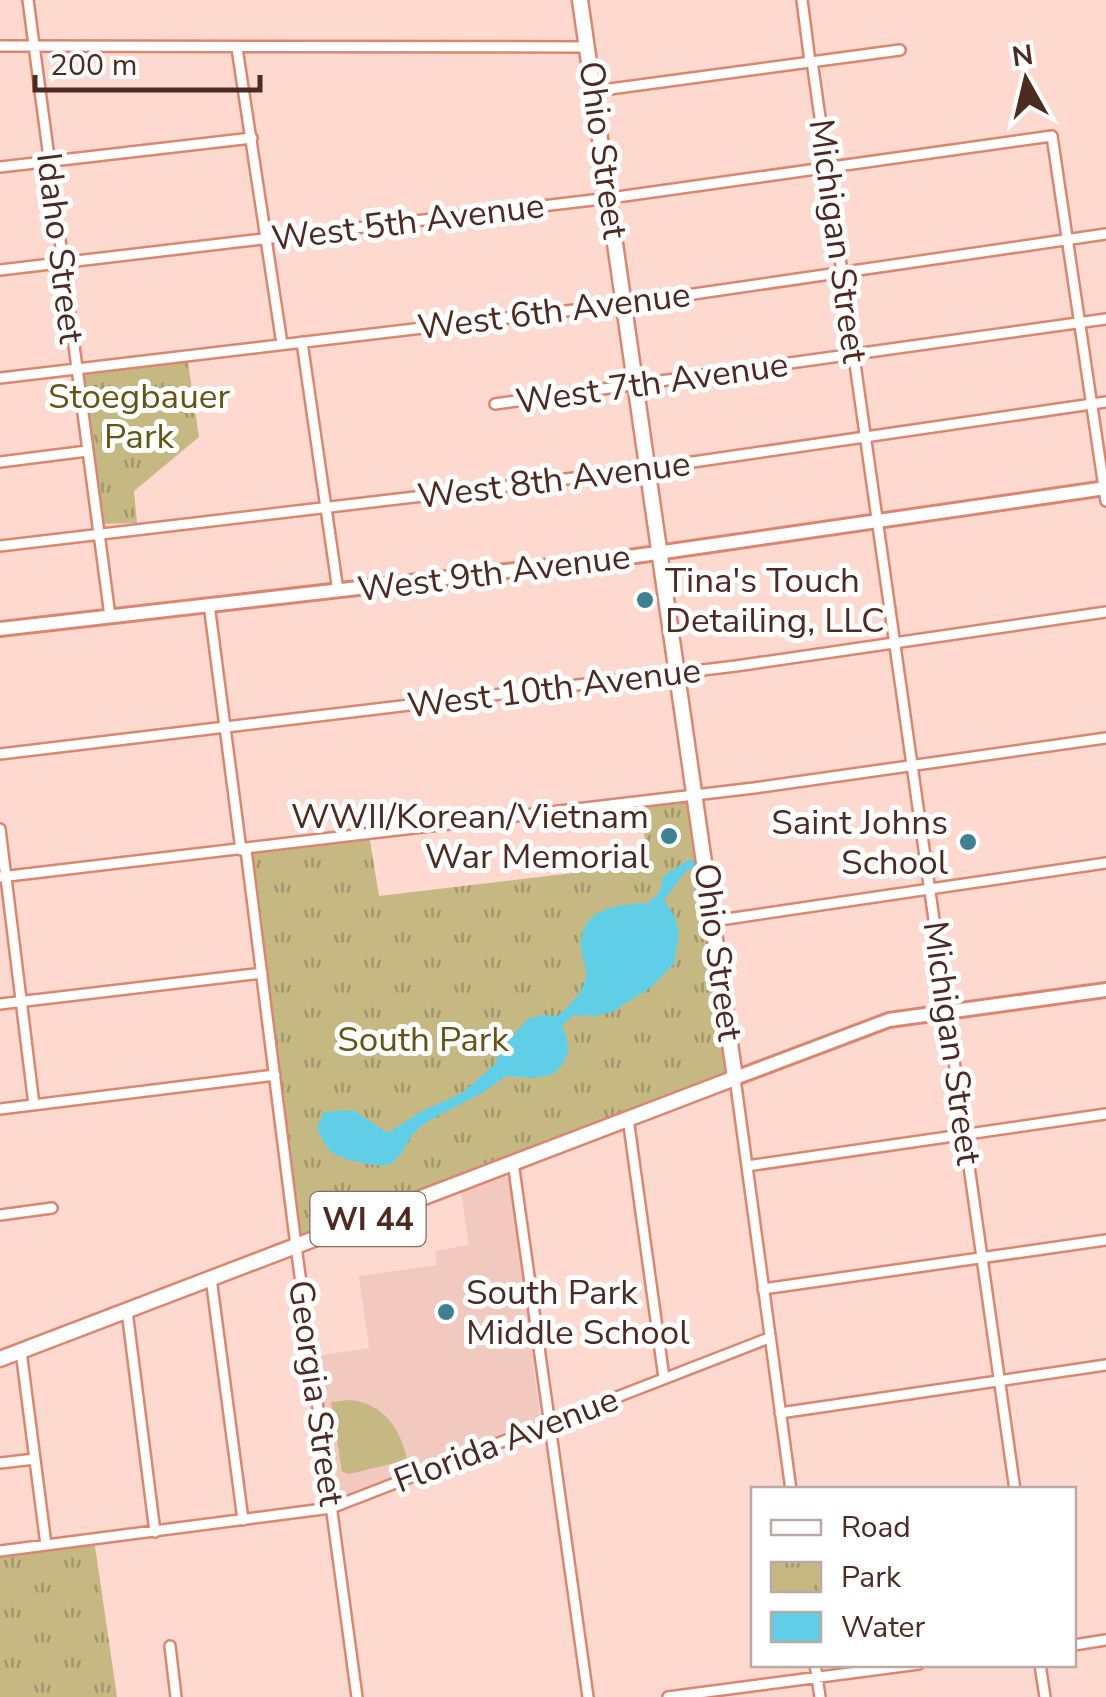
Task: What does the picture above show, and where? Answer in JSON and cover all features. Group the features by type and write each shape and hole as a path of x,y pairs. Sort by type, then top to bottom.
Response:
{"main road":[{"name":"Ohio Street","path":"580,0 735,1078"},
{"name":"West 9th Avenue","path":"0,629 662,552 1105,493"},
{"path":"735,1078 879,1023 1106,990"},
{"name":"WI 44","path":"0,1360 735,1078"}],"street":[{"name":"Idaho Street","path":"28,0 110,616"},
{"name":"Michigan Street","path":"802,0 880,521 1016,1487"},
{"path":"0,46 588,47"},
{"path":"238,48 282,344"},
{"path":"595,91 900,50"},
{"name":"West 5th Avenue","path":"0,270 610,198 1052,136 1067,240"},
{"path":"0,167 252,138"},
{"name":"West 6th Avenue","path":"0,378 626,304 1106,234"},
{"path":"1067,240 1105,493"},
{"name":"West 7th Avenue","path":"495,404 1106,319"},
{"path":"302,342 338,591"},
{"name":"West 8th Avenue","path":"0,546 650,468 1106,402"},
{"path":"0,462 88,452"},
{"name":"Georgia Street","path":"209,604 262,973 357,1697"},
{"name":"West 10th Avenue","path":"0,754 678,673 1106,612"},
{"path":"3,877 696,796 1106,738"},
{"path":"0,829 34,1105"},
{"path":"713,921 1106,863"},
{"path":"0,1004 262,973"},
{"path":"0,1109 275,1076"},
{"name":"Ohio Street","path":"735,1078 790,1487"},
{"path":"747,1166 1106,1114"},
{"path":"628,1118 664,1378"},
{"path":"514,1162 588,1697"},
{"path":"0,1215 52,1208"},
{"path":"763,1289 1106,1240"},
{"path":"211,1278 242,1520"},
{"path":"127,1311 155,1532"},
{"name":"Florida Avenue","path":"0,1551 332,1508 769,1338"},
{"path":"21,1351 46,1545"},
{"path":"780,1413 1106,1364"},
{"path":"0,1463 36,1459"},
{"path":"1076,1645 1106,1640"},
{"path":"170,1646 176,1697"},
{"path":"815,1667 820,1697"},
{"path":"668,1697 897,1667"},
{"path":"1040,1667 1044,1697"}],"shaded area":[{"name":"South Park Middle School","path":"502,1175 511,1179 540,1418 342,1497 337,1495 317,1356 369,1348 359,1276 437,1265 435,1251 469,1245 461,1191"}],"green space":[{"name":"Stoegbauer Park","path":"187,356 199,437 134,491 137,523 98,524 76,369"},
{"name":"South Park","path":"695,796 735,1078 296,1246 247,850 369,835 379,896 648,864 640,802"},
{"path":"350,1400 372,1406 389,1420 407,1460 349,1474 342,1472 331,1402"},
{"path":"94,1539 117,1697 0,1697 0,1551"}],"water":[{"path":"694,860 695,867 686,871 664,900 679,933 674,964 650,988 612,1012 573,1015 562,1026 568,1052 554,1074 533,1078 505,1076 419,1128 390,1164 352,1160 328,1148 317,1127 324,1112 353,1110 388,1133 420,1112 460,1094 476,1081 495,1064 501,1048 528,1019 558,1016 584,983 581,945 588,922 604,910 648,903 660,891 663,876"}],"place":[{"name":"Tina's Touch Detailing, LLC","path":"645,600"},
{"name":"WWII/Korean/Vietnam War Memorial","path":"669,836"},
{"name":"Saint Johns School","path":"968,842"},
{"name":"South Park Middle School","path":"446,1312"}]}
